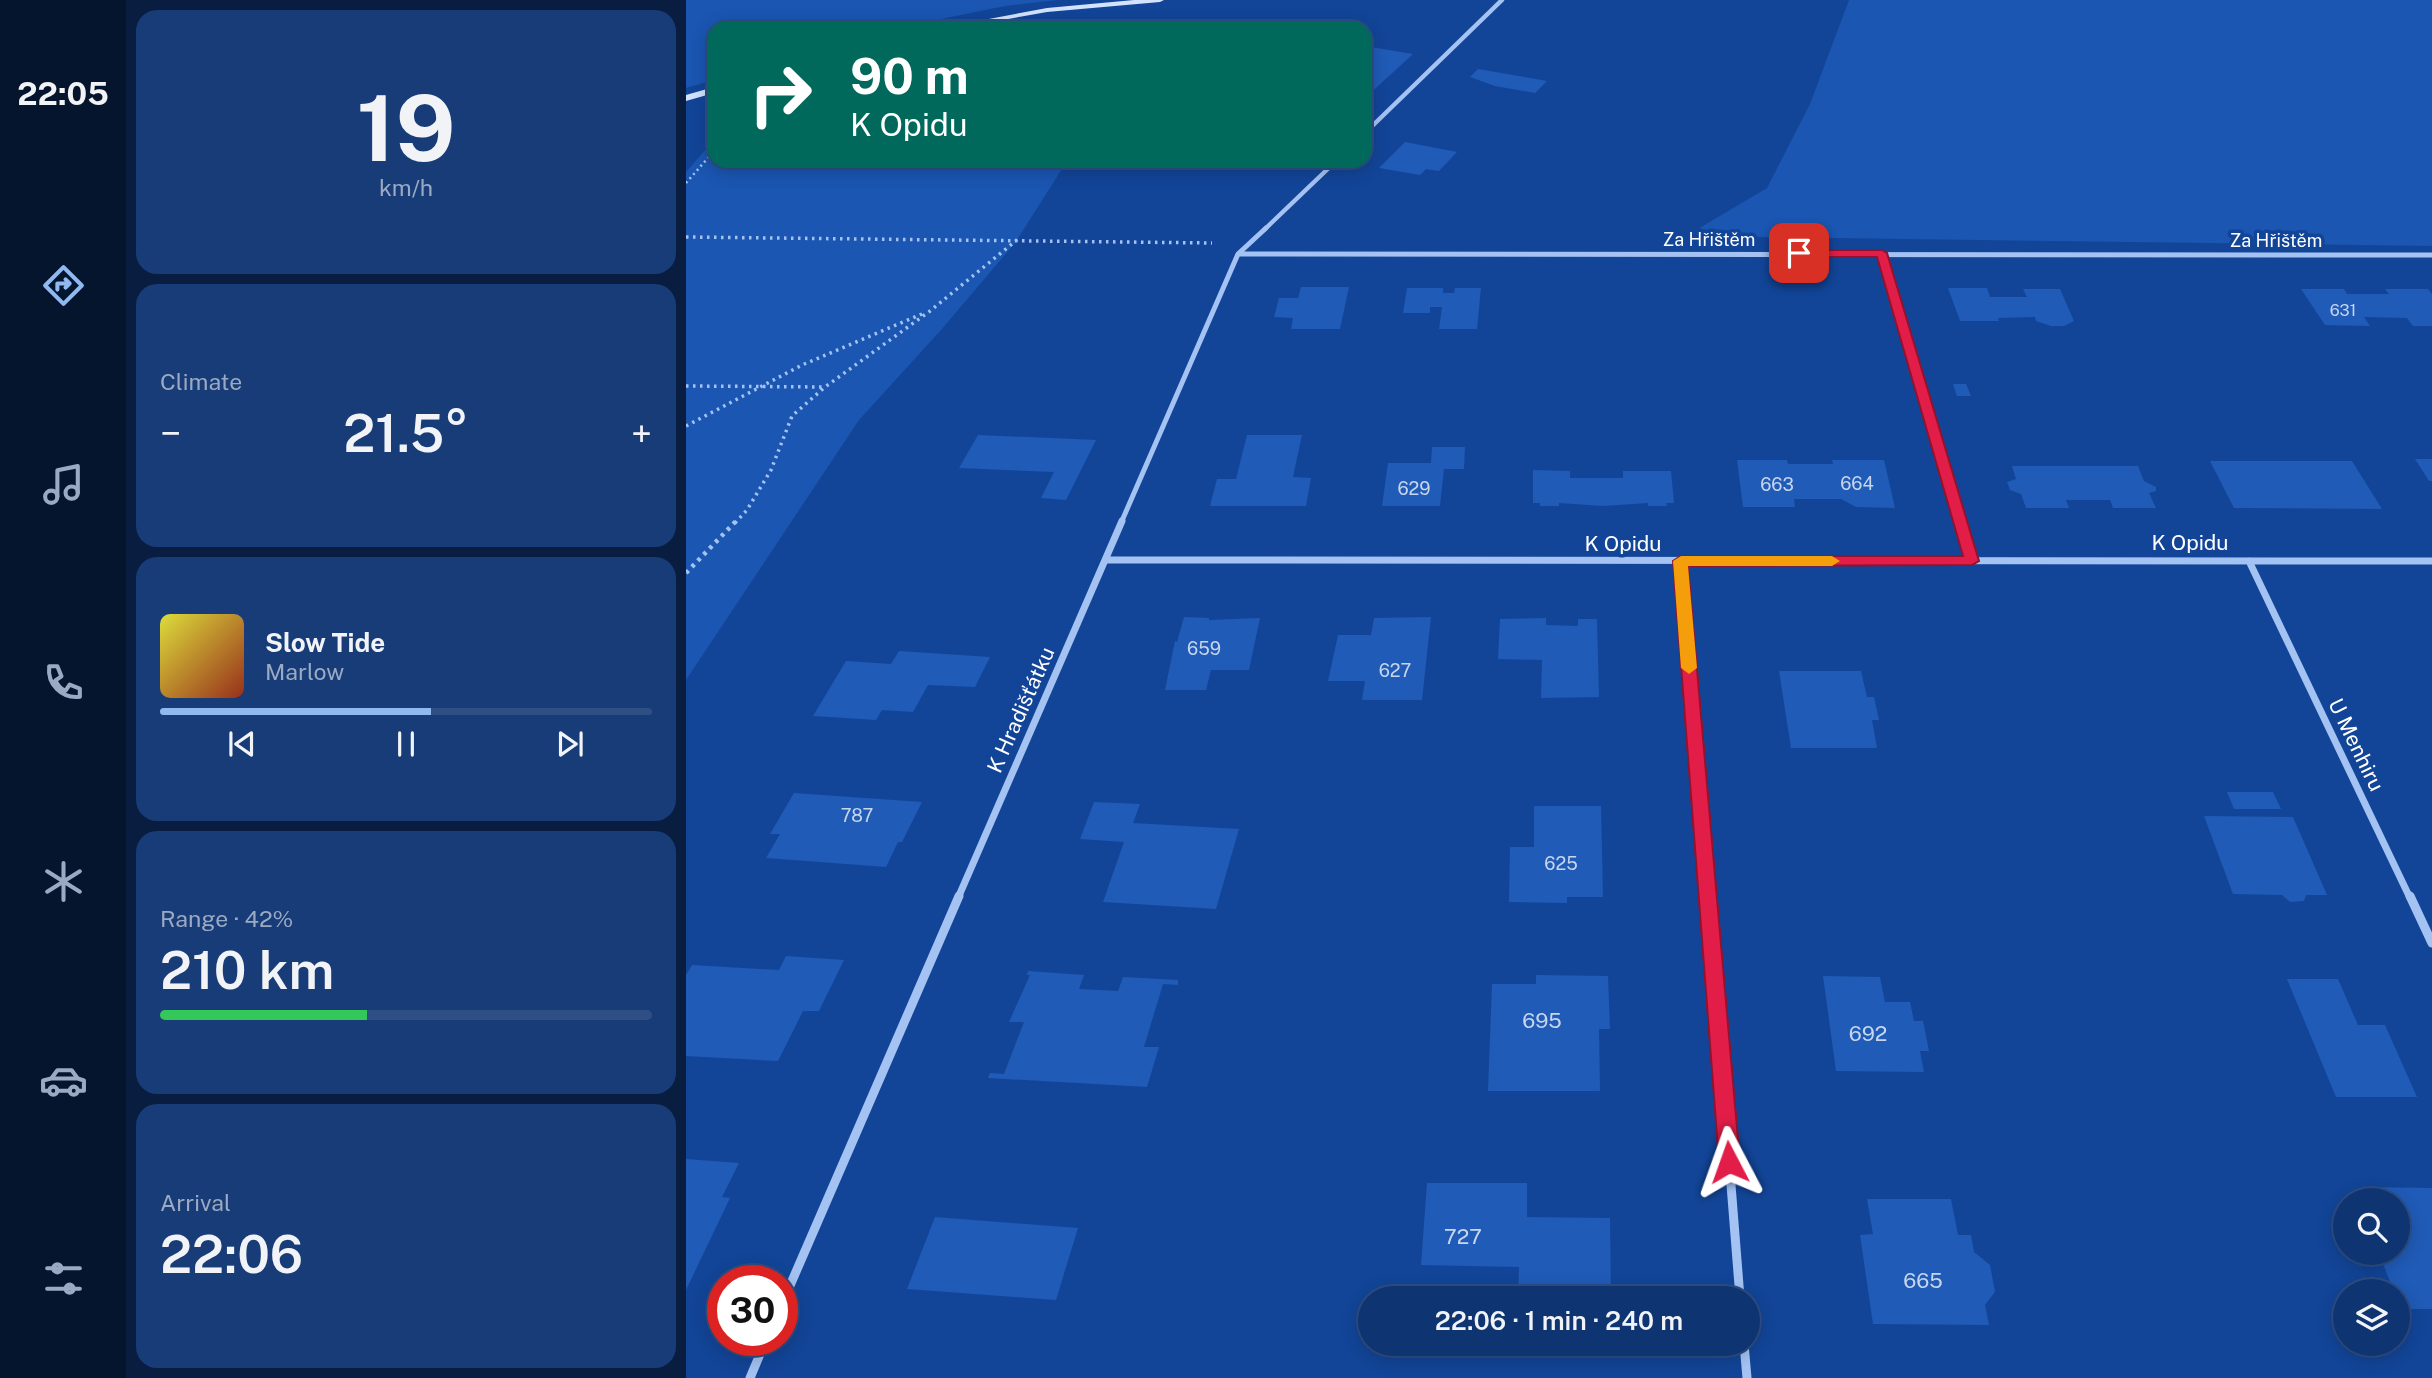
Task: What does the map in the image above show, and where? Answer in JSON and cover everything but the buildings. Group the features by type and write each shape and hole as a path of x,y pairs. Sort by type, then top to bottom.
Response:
{"street":[{"path":"985,21 1047,10 1160,0"},
{"path":"1372,126 1502,0"},
{"path":"686,98 707,92"},
{"name":"K Hradišťátku","path":"798,1267 1107,561 1238,254 1329,168"},
{"path":"1882,253 1972,561"},
{"name":"Za Hřištěm","path":"1238,254 2432,256"},
{"name":"K Opidu","path":"1107,561 2432,561"},
{"path":"1681,561 1739,1286"},
{"name":"U Menhiru","path":"2249,561 2432,943"},
{"path":"750,1378 759,1356"},
{"path":"1745,1356 1747,1378"}],"path":[{"path":"686,183 707,159"},
{"path":"686,237 1217,243 1238,254"},
{"path":"686,573 747,510 771,470 792,416 825,387 930,311 1019,239"},
{"path":"686,426 751,387 822,354 930,311"},
{"path":"686,386 825,387"}],"shaded area":[{"path":"686,0 1057,0 1005,6 931,21 707,21 707,82 686,88"},
{"path":"1849,0 2432,0 2432,246 1686,236 1767,188 1810,104"},
{"path":"707,148 707,168 1063,168 1015,243 859,420 686,680 686,172"}],"slow traffic":[{"path":"1689,668 1681,561 1832,561"}],"route":[{"path":"1729,1162 1681,561 1972,561 1882,253 1799,253"}]}
